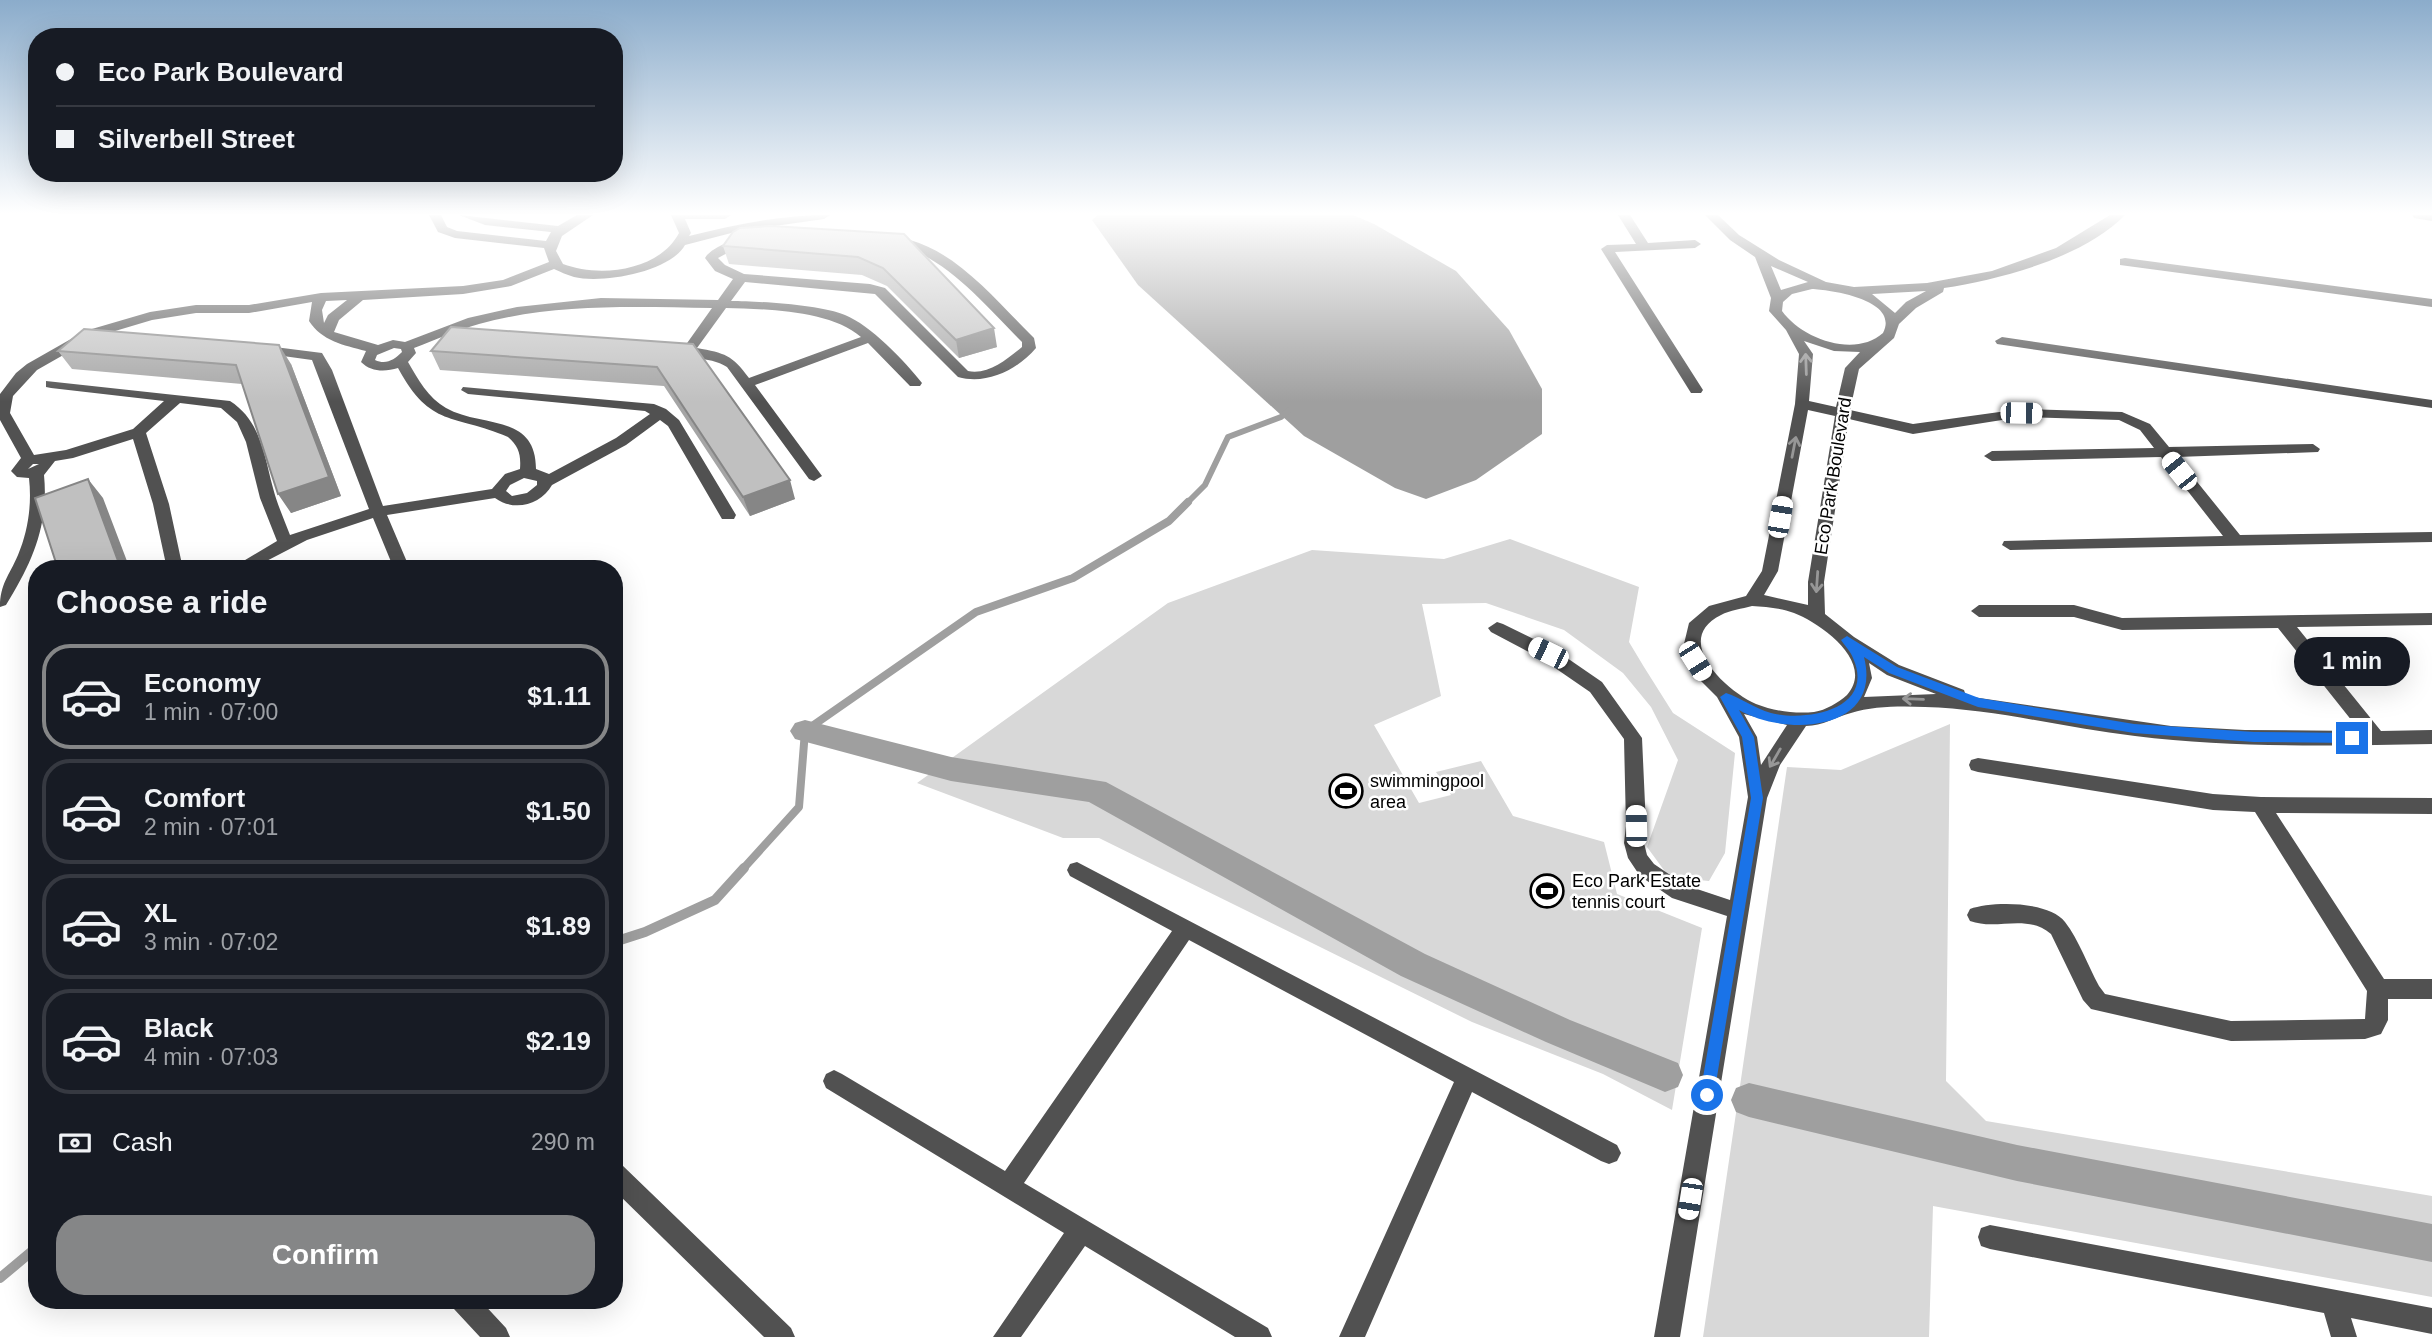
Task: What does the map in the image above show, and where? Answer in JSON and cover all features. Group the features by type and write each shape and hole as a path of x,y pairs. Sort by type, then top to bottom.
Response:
{"street":[{"path":"0,601 27,553 37,526 39,493 33,466 4,413 6,396 21,376 49,355 90,334 150,316 196,309 249,309 321,297 417,295 506,283 521,277"},
{"path":"689,350 741,278 870,288 880,291 963,374 989,374 1026,351 1030,344 960,277"},
{"path":"1625,277 1696,390"},
{"path":"1752,600 1770,571 1802,404 1806,354 1780,319 1776,309 1778,299 1769,277"},
{"path":"1809,277 1829,286"},
{"path":"1778,299 1785,292 1797,287 1829,286 1850,290 1941,287 1977,277"},
{"path":"2241,277 2432,303"},
{"name":"Eco Park Boulevard","path":"1817,616 1816,582 1842,412 1852,368 1875,346 1886,340 1893,332 1894,322 1911,305 1941,287"},
{"path":"1850,290 1879,304 1894,322"},
{"path":"321,297 314,310 314,320 327,333 351,343 377,349"},
{"path":"327,333 333,318 358,298"},
{"path":"528,472 528,447 508,431 440,411 428,402 404,354 393,344 377,349 368,358 371,365 385,367 404,354 473,321 528,310 601,302 724,303 825,313 855,325 915,383"},
{"path":"1790,330 1808,340 1831,347 1854,349 1875,346"},
{"path":"748,383 870,338"},
{"path":"2002,341 2432,404"},
{"path":"247,348 317,356 325,370 398,560"},
{"path":"662,349 689,350 720,356 732,364 814,476"},
{"path":"51,384 225,404 241,415 252,440 266,493 286,544"},
{"path":"468,390 636,404 661,412 674,423 728,515"},
{"path":"33,466 43,469 48,460 138,432 177,398"},
{"path":"1802,404 1913,429 2007,414 2122,416 2145,427 2236,541"},
{"path":"498,493 502,498 518,501 537,494 545,482 617,446 661,412"},
{"path":"138,432 161,504 173,560"},
{"path":"1992,456 2313,449"},
{"path":"498,493 499,488 510,477 528,472 540,475 545,482"},
{"path":"255,560 341,520 377,510 498,493"},
{"path":"2010,545 2432,537"},
{"path":"1978,702 1893,670 1847,640 1817,616 1796,607 1752,600 1729,603 1709,611 1697,625 1691,642 1695,661 1707,680 1726,697 1748,710 1773,718 1799,721 1827,718 1849,706 1895,699 1978,702 2134,729 2254,737 2432,737"},
{"path":"1979,611 2074,611 2122,624 2432,620"},
{"path":"2284,623 2376,738"},
{"path":"1497,628 1548,653 1596,687 1633,738 1634,843 1638,858 1647,870 1679,892 1738,911"},
{"path":"1847,640 1859,657 1863,675 1860,692 1849,706"},
{"path":"1726,697 1748,737 1757,798"},
{"path":"1667,1337 1757,798 1772,762 1799,721"},
{"path":"1978,765 2174,797 2261,805 2432,806"},
{"path":"1978,915 2032,914 2051,920 2058,928 2091,993 2099,1002 2231,1031 2373,1027 2378,989 2261,805"},
{"path":"1077,870 1609,1153"},
{"path":"1008,1186 1186,928"},
{"path":"2378,989 2432,989"},
{"path":"1352,1337 1467,1077"},
{"path":"834,1081 1259,1337"},
{"path":"623,1182 782,1337"},
{"path":"1006,1337 1081,1230"},
{"path":"1990,1237 2432,1321"},
{"path":"2333,1302 2344,1337"},
{"path":"471,1309 497,1337"}],"shaded area":[{"path":"1133,277 1462,277 1509,330 1542,389 1542,434 1476,480 1426,499 1395,488 1304,436"},
{"path":"1510,539 1639,587 1629,642 1673,713 1735,753 1725,853 1709,881 1669,877 1647,847 1678,760 1651,707 1623,673 1564,630 1486,603 1422,604 1441,696 1374,725 1419,803 1451,795 1436,772 1481,761 1513,816 1604,842 1617,894 1702,928 1672,1110 1603,1074 1472,1022 1099,838 1063,838 917,783 1168,603 1312,550 1444,559"},
{"path":"1950,724 1946,1081 1986,1121 2432,1196 2432,1297 1933,1206 1929,1337 1703,1337 1787,767 1841,770"}],"building":[{"path":"893,277 946,277 994,328 956,340"},
{"path":"451,327 693,344 790,480 743,497 657,367 431,351"},
{"path":"84,329 279,345 329,477 278,494 236,365 58,351"},
{"path":"88,479 118,560 55,560 35,498"}],"waterway":[{"path":"742,870 799,807 805,731 976,612 1073,578 1169,521 1205,485 1228,437 1281,417 1288,411"},
{"path":"805,731 951,769 1095,791 1413,965 1558,1031 1665,1075"},
{"path":"623,939 715,900 744,868"},
{"path":"1749,1100 2017,1163 2432,1243"},
{"path":"0,1278 28,1255"}],"place":[{"name":"swimmingpool area","path":"1346,791"},
{"name":"Eco Park Estate tennis court","path":"1547,891"}],"route":[{"path":"1707,1095 1757,798 1748,737 1726,697 1748,710 1773,718 1799,721 1827,718 1849,706 1860,692 1863,675 1859,657 1847,640 1893,670 1978,702 2134,729 2254,737 2352,738"}]}
